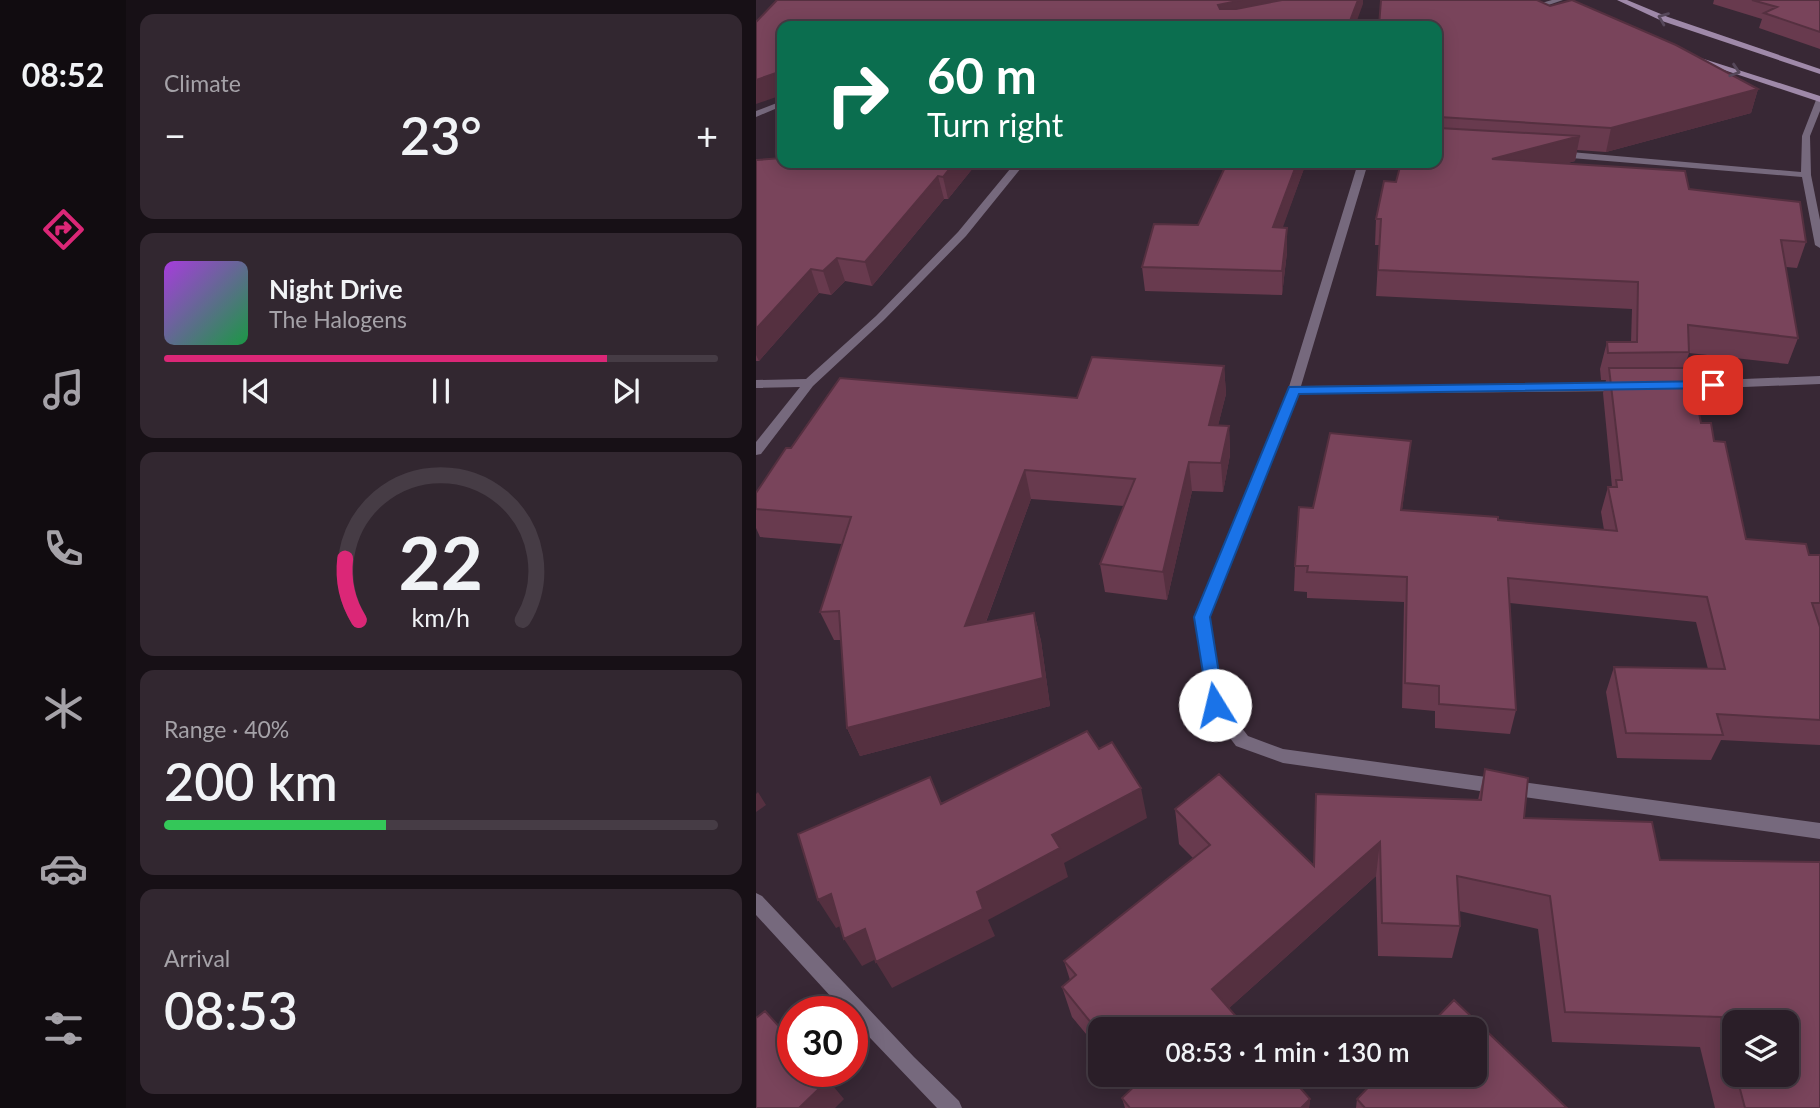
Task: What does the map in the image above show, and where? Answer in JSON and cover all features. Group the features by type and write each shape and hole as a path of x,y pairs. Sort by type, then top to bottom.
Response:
{"main road":[{"path":"1559,0 1570,5"},
{"path":"1621,0 1665,19 1820,72"},
{"path":"1676,51 1820,99"}],"street":[{"path":"1510,0 1531,9 1559,0"},
{"path":"1820,99 1806,136 1806,176 1820,245"},
{"path":"756,114 777,105"},
{"path":"1550,153 1806,176"},
{"path":"756,451 809,383 880,318 962,234 1016,168"},
{"path":"1361,168 1294,390 1202,617 1215,705 1242,741 1283,756 1820,831"},
{"path":"1659,386 1820,380"},
{"path":"756,384 809,383"},
{"path":"1294,390 1632,387"},
{"path":"756,902 907,1064 952,1108"}],"building":[{"path":"777,0 1242,0 1218,5 1220,9 1236,9 1282,0 1358,0 1350,21 777,21 777,73 756,80 756,22"},
{"path":"1381,0 1537,0 1550,6 1572,0 1676,45 1758,89 1611,128 1442,117 1442,21 1379,21"},
{"path":"1752,0 1820,0 1820,32 1764,13 1777,7"},
{"path":"1442,128 1580,136 1492,159 1685,171 1689,189 1800,202 1806,242 1781,240 1798,338 1688,325 1689,352 1608,353 1607,342 1637,342 1638,282 1378,270 1381,219 1376,219 1384,181 1396,182 1400,168 1442,168"},
{"path":"777,158 777,168 950,168 943,177 938,176 865,262 837,258 823,271 811,269 756,329 756,160"},
{"path":"1225,168 1295,168 1273,227 1287,228 1282,271 1142,267 1154,224 1198,225"},
{"path":"1092,357 1224,366 1209,425 1229,426 1221,463 1189,462 1163,572 1100,564 1135,479 1025,470 965,626 1034,613 1043,678 847,728 839,611 820,612 851,517 756,509 756,493 786,448 791,448 840,378 1077,398"},
{"path":"1609,368 1689,368 1690,403 1697,403 1701,423 1711,423 1714,441 1725,442 1746,539 1806,544 1809,555 1820,555 1820,603 1812,603 1820,627 1820,720 1717,714 1723,735 1626,733 1614,667 1725,669 1707,597 1508,578 1516,710 1439,704 1439,686 1405,683 1407,577 1307,572 1308,566 1295,566 1299,507 1313,508 1330,433 1411,441 1401,510 1498,517 1498,520 1617,531 1608,487 1617,487 1616,480 1622,480"},
{"path":"1087,731 1099,749 1112,742 1141,788 1052,835 1060,848 977,892 983,909 876,962 865,929 844,939 831,894 818,900 798,834 930,777 941,804"},
{"path":"1485,769 1528,778 1524,818 1652,822 1660,860 1820,862 1820,1108 1745,1108 1739,1087 1799,1087 1799,1010 1722,1010 1722,1021 1721,1017 1565,1012 1550,896 1457,876 1460,926 1382,923 1380,842 1212,989 1236,1017 1088,1019 1062,987 1076,975 1064,961 1210,845 1175,809 1219,774 1314,866 1316,794 1481,800"},
{"path":"1454,1000 1472,1017 1438,1017"},
{"path":"765,1011 777,1024 777,1087 821,1087 799,1108 756,1108 756,1018"},
{"path":"1487,1032 1567,1108 1365,1108 1357,1099 1369,1087 1487,1087"},
{"path":"1134,1087 1299,1087 1310,1099 1301,1108 1130,1108 1122,1098"}],"route":[{"path":"1215,705 1202,617 1294,390 1713,385"}]}
